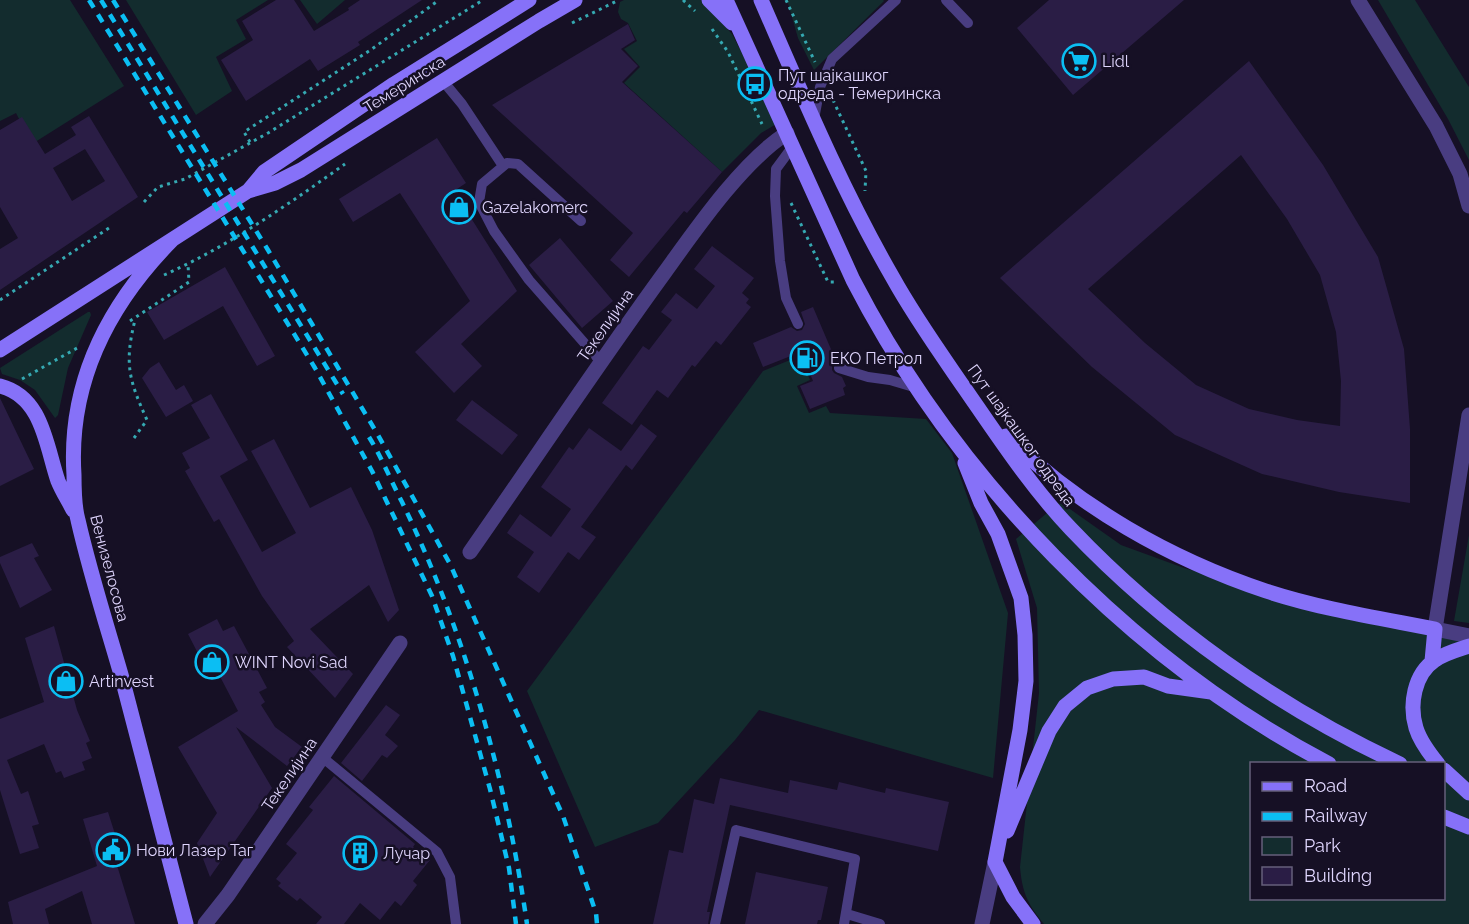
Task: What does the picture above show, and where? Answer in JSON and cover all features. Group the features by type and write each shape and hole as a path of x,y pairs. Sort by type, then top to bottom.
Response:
{"main road":[{"name":"Темеринска","path":"248,191 264,172 394,84 529,0"},
{"name":"Темеринска","path":"0,350 248,191 275,183 301,170 575,0"},
{"path":"709,0 725,14 742,35"},
{"path":"726,0 853,280 881,333 959,449 1011,512 1108,608 1212,692 1245,715 1326,762"},
{"name":"Пут шајкашког одреда","path":"761,0 864,226 893,279 980,411 1025,474 1071,529 1104,562 1164,615 1219,658 1277,697 1333,730 1396,762"},
{"path":"767,0 771,24"},
{"name":"Венизелосова","path":"172,240 130,290 101,336 82,386 73,442 77,519 125,690 186,924"},
{"path":"0,386 23,399 36,414 59,482 77,519"},
{"path":"980,411 1035,464 1127,529 1196,564 1267,591 1344,611 1435,629 1432,661"},
{"path":"959,449 1010,563 1021,598 1026,681 995,861 1013,897 1034,924"},
{"path":"1437,762 1416,729 1413,715 1415,691 1423,671 1432,661 1448,652 1469,646"},
{"path":"995,861 1049,730 1065,706 1087,688 1113,679 1144,677 1168,686 1212,692"},
{"path":"1445,772 1469,794"},
{"path":"1445,785 1469,794"},
{"path":"1445,818 1469,827"}],"street":[{"path":"1358,0 1436,126 1460,174 1469,206"},
{"name":"Текелијина","path":"470,552 601,362 693,234 771,143 790,140"},
{"path":"1469,415 1435,629 1469,636"},
{"name":"Текелијина","path":"205,924 228,895 400,643"},
{"path":"982,924 995,861"}],"lane":[{"path":"814,119 820,87 832,60 896,0"},
{"path":"946,0 968,23"},
{"path":"443,81 462,104 503,166"},
{"path":"790,140 776,169 775,196 779,252 786,298 798,324"},
{"path":"581,221 518,164 512,162 503,166 482,184 479,202 484,215 529,280 601,362"},
{"path":"839,368 917,388"},
{"path":"322,757 437,852 450,877 456,924"},
{"path":"715,924 736,830 855,859 845,919 880,924"}],"path":[{"path":"250,142 244,132 372,50 439,0"},
{"path":"144,202 158,187 185,179 250,142 483,0"},
{"path":"0,300 112,226"},
{"path":"134,438 147,420 132,386 129,367 129,344 134,319 189,282 188,264"},
{"path":"20,380 75,349"}],"green space":[{"path":"0,0 70,0 124,86 32,144 16,113 0,121"},
{"path":"126,0 268,0 236,20 246,39 216,57 232,91 196,115"},
{"path":"300,0 345,0 317,24"},
{"path":"624,0 701,0 732,34 778,123 761,133 722,172 624,83 640,67 624,49 637,41 628,23 621,19 618,12 620,2"},
{"path":"787,0 884,1 814,70 798,38"},
{"path":"1378,0 1415,0 1469,87 1469,160 1448,119"},
{"path":"88,312 91,315 68,368 58,415 55,418 35,390 20,380 2,374 0,368"},
{"path":"800,356 810,380 797,386 809,413 826,406 830,413 926,419 952,453 1008,613 993,778 759,710 735,740 658,823 595,847 527,691 763,371"},
{"path":"1060,502 1121,545 1184,568 1363,620 1469,639 1469,924 1044,924 1027,898 1020,867 1039,693 1037,608 1016,539"},
{"path":"1469,535 1469,623 1454,621"}],"building":[{"path":"276,0 294,0 314,31 349,10 348,8 360,0 422,0 358,42 360,45 318,71 310,59 246,101 221,60 253,40 242,21"},
{"name":"Lidl","path":"1049,0 1184,0 1073,95 1017,28"},
{"path":"628,24 635,40 621,49 638,66 622,82 722,172 687,213 684,211 629,277 610,260 633,233 492,105"},
{"path":"1249,61 1323,165 1378,257 1404,349 1410,429 1410,503 1339,492 1262,474 1175,435 1092,367 1000,278","holes":["1241,155 1287,219 1320,275 1336,332 1341,381 1340,426 1297,420 1249,409 1196,385 1145,343 1088,289"]},
{"path":"89,116 138,197 0,290 0,249 18,238 0,207 0,130 22,117 45,154 76,135 71,127","holes":["85,149 105,181 72,201 53,168"]},
{"path":"437,138 466,183 454,191 517,291 461,344 482,366 454,393 415,352 470,301 400,193 353,222 339,199"},
{"path":"560,238 613,301 582,328 529,265"},
{"path":"712,246 754,278 742,293 749,299 746,303 751,307 721,345 716,341 695,367 692,365 668,398 657,390 632,425 602,403 643,346 649,350 672,320 661,312 676,293 697,309 715,286 694,269"},
{"path":"225,267 275,356 257,366 223,306 164,340 147,312"},
{"path":"813,307 836,361 832,365 832,370 842,377 846,386 843,388 845,395 810,409 800,386 813,381 801,352 763,367 753,343 791,327 797,331 802,330 805,324 801,312"},
{"path":"159,362 176,390 184,385 193,401 166,417 142,378"},
{"path":"211,394 248,460 220,476 262,552 296,533 251,451 274,439 310,508 351,487 372,530 399,610 388,622 369,585 310,629 353,674 335,698 287,647 294,641 262,596 219,519 214,522 185,471 190,468 182,453 210,438 191,405"},
{"path":"0,398 34,469 0,486"},
{"path":"472,400 518,435 502,455 456,420"},
{"path":"641,424 657,436 632,470 626,465 581,527 596,537 579,560 568,552 539,593 517,577 534,552 507,533 520,514 551,537 571,509 541,487 569,447 573,450 589,428 621,451"},
{"path":"32,543 39,556 34,558 52,590 20,608 0,563 0,557"},
{"path":"217,619 223,631 234,626 267,688 259,692 265,702 261,705 275,727 302,747 287,766 236,727 272,788 210,877 197,843 217,813 178,747 238,711 213,663 205,667 188,634"},
{"path":"54,626 77,710 90,741 86,743 92,758 82,762 85,770 64,778 61,771 56,773 44,744 7,760 21,794 28,791 39,824 32,826 39,848 20,854 0,790 0,719 44,702 25,638"},
{"path":"386,705 400,715 385,735 398,746 387,758 382,755 362,781 341,763"},
{"name":"Лучар","path":"334,776 415,844 413,847 430,860 413,881 417,885 401,906 395,901 380,920 360,903 344,924 316,924 322,917 300,898 297,901 278,886 281,883 276,879 297,853 286,844 313,810 309,807"},
{"path":"720,778 788,793 790,780 837,790 839,782 885,793 886,788 949,802 938,851 730,805 707,912 710,912 708,924 653,924 669,850 683,853 694,799 714,804"},
{"path":"108,812 115,834 108,836 135,924 92,924 82,891 45,909 49,924 13,924 8,902 97,866 83,819"},
{"path":"756,872 828,887 821,920 818,920 817,924 745,924"}],"railway":[{"path":"89,0 315,368 372,471 432,596 453,656 490,789 509,868 516,924"},
{"path":"101,0 343,394"},
{"path":"113,0 268,250 378,435 450,564 563,816 596,913 597,924"},
{"path":"369,437 425,552 464,655 481,708 508,815 527,924"}],"place":[{"name":"Lidl","path":"1079,61"},
{"name":"Пут шајкашког одреда - Темеринска","path":"755,84"},
{"name":"Gazelakomerc","path":"459,207"},
{"name":"ЕКО Петрол","path":"807,358"},
{"name":"WINT Novi Sad","path":"212,662"},
{"name":"Artinvest","path":"66,681"},
{"name":"Нови Лазер Таг","path":"113,850"},
{"name":"Лучар","path":"360,853"}]}
